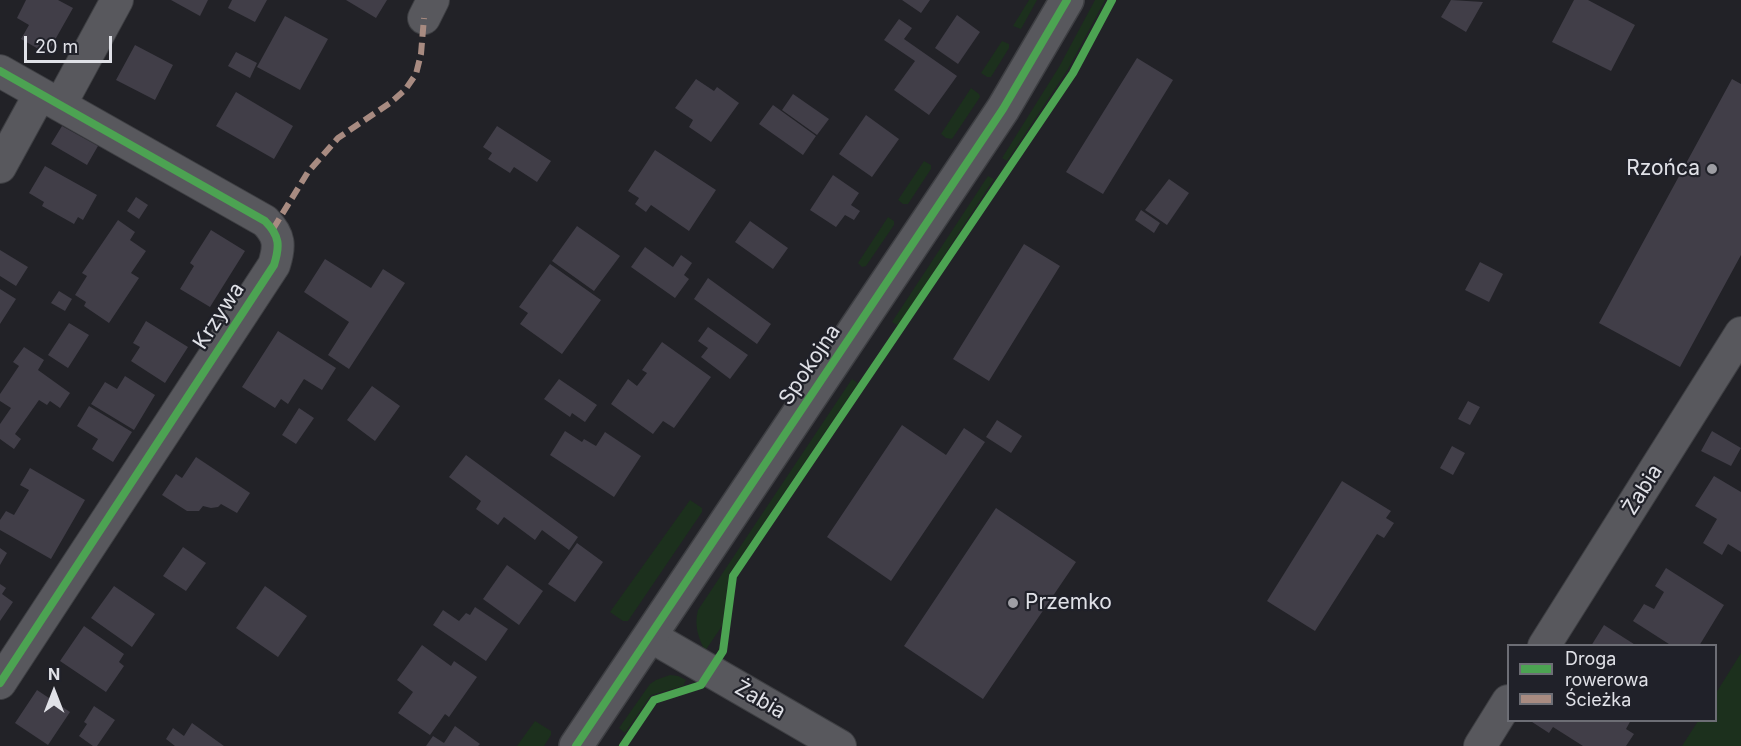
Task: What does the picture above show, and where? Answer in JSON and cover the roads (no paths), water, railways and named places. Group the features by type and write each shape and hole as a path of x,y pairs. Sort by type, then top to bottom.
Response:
{"street":[{"path":"0,167 50,100 117,0"},
{"name":"Spokojna","path":"576,746 1003,109 1067,0"},
{"name":"Krzywa","path":"0,71 266,221 279,239 279,250 274,265 0,682"},
{"name":"Żabia","path":"1545,644 1741,333"},
{"name":"Żabia","path":"650,636 840,746"},
{"path":"1480,746 1507,704"}],"place":[{"name":"Rzońca","path":"1712,169"},
{"name":"Przemko","path":"1013,603"}]}
